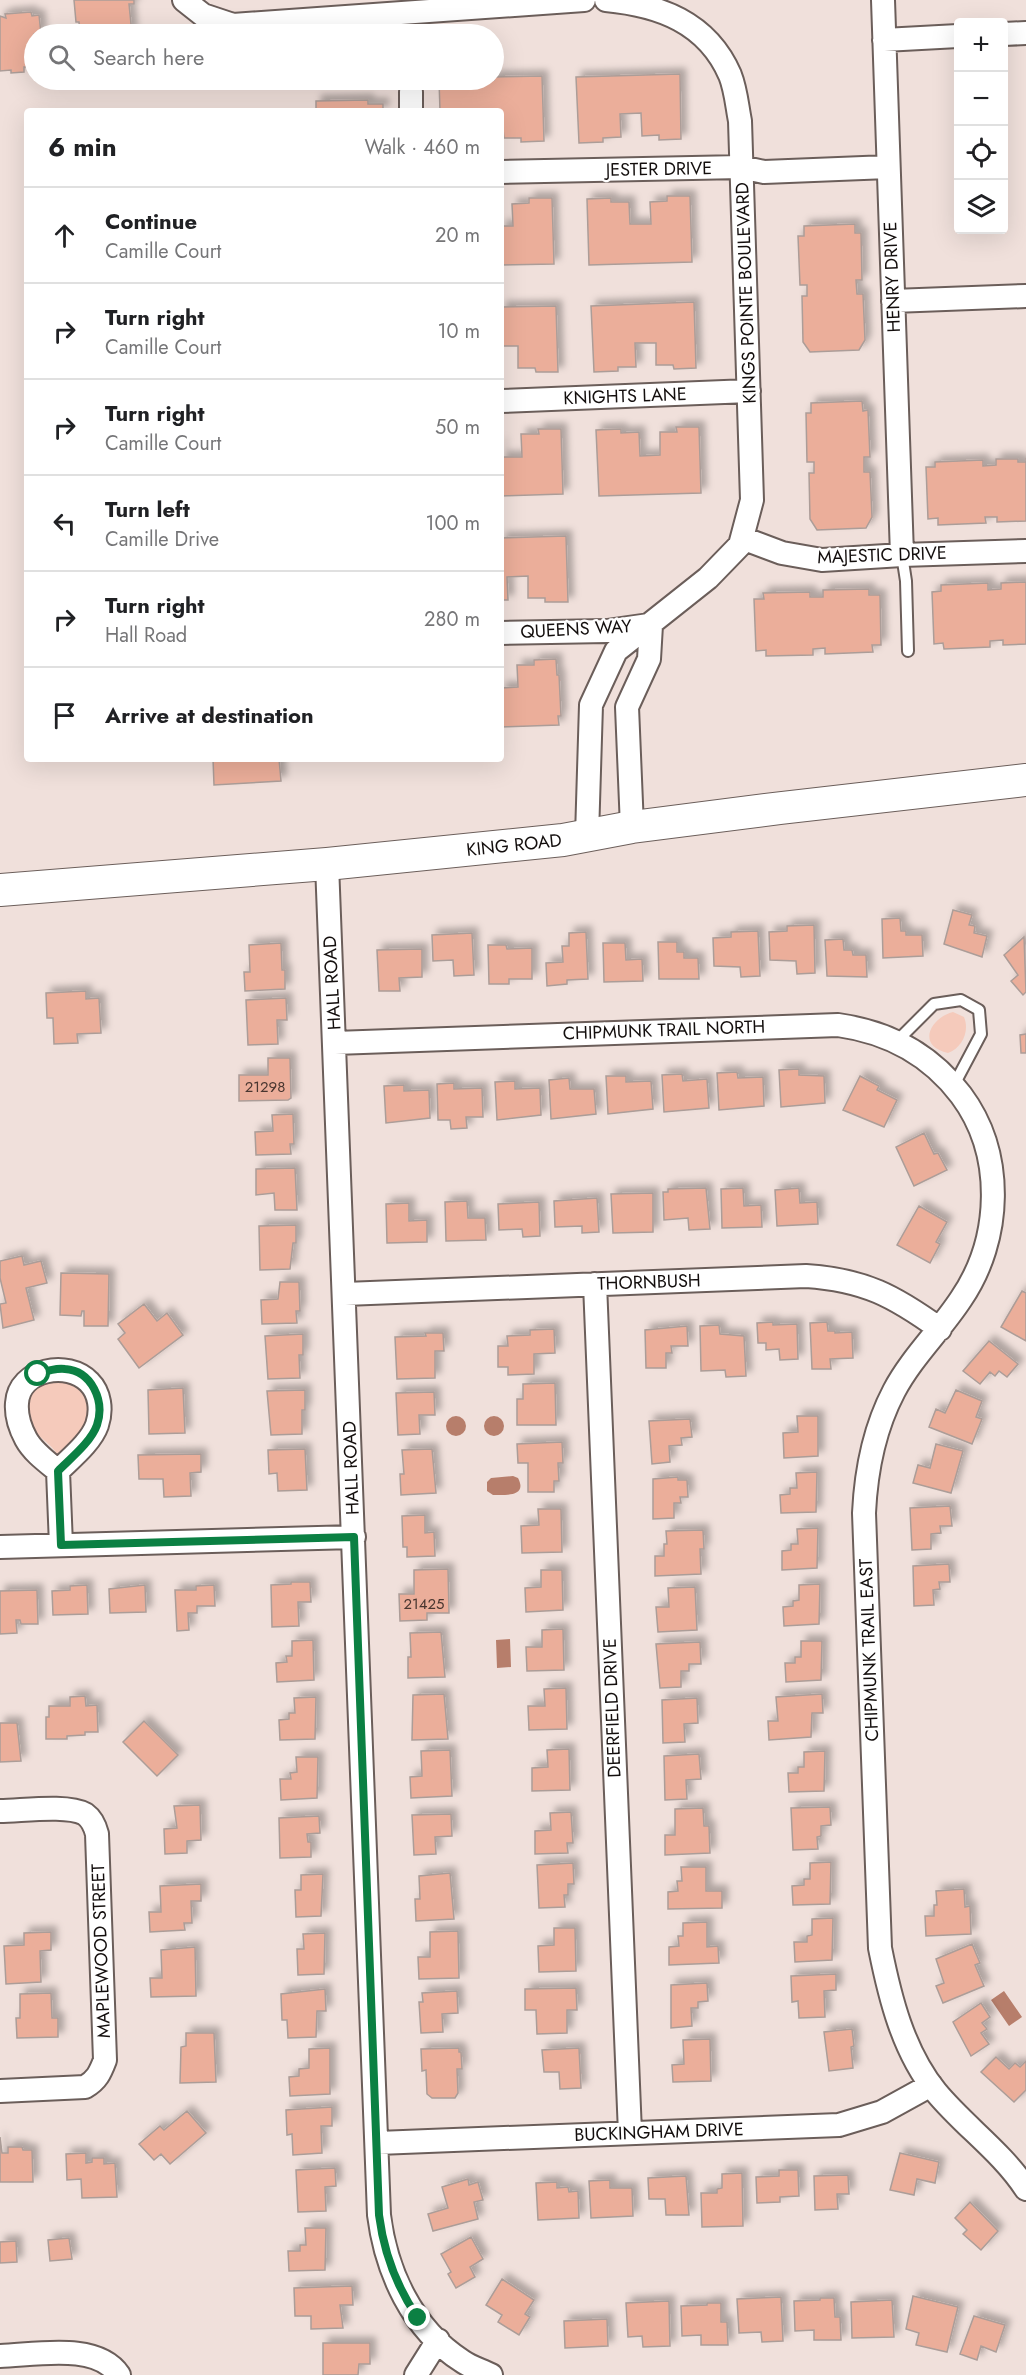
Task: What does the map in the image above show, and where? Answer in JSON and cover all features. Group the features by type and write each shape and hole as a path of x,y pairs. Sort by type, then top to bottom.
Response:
{"main road":[{"name":"KING ROAD","path":"0,890 327,864 587,836 632,827 1026,780"}],"street":[{"path":"184,0 203,15 230,24"},
{"path":"247,24 584,0"},
{"name":"KINGS POINTE BOULEVARD","path":"587,836 591,705 616,651 708,578 740,545 752,500 740,121 730,75 702,34 687,22 668,13 629,2 606,0"},
{"name":"HENRY DRIVE","path":"883,0 902,555"},
{"path":"1008,34 1026,33"},
{"path":"884,40 954,36"},
{"name":"JESTER DRIVE","path":"504,172 741,167 764,172 888,167"},
{"path":"893,300 1026,296"},
{"name":"KNIGHTS LANE","path":"504,401 749,391"},
{"name":"MAJESTIC DRIVE","path":"742,538 782,553 822,560 1026,551"},
{"path":"632,827 627,707 649,659 651,625"},
{"name":"QUEENS WAY","path":"504,633 607,631 651,625"},
{"name":"HALL ROAD","path":"327,864 379,2215 387,2256 406,2300 422,2323 462,2361 491,2375"},
{"name":"CHIPMUNK TRAIL NORTH","path":"335,1043 819,1024 857,1028 897,1041 927,1060 960,1093"},
{"name":"CHIPMUNK TRAIL EAST","path":"960,1093 976,1119 989,1157 993,1208 988,1240 978,1270 963,1298 906,1371 884,1412 870,1459 864,1513 880,1948 888,1990 899,2023 931,2085 965,2123 1001,2157 1026,2189"},
{"name":"THORNBUSH","path":"345,1294 806,1276 862,1284 885,1293 907,1305 940,1329"},
{"name":"DEERFIELD DRIVE","path":"595,1284 630,2133"},
{"path":"58,1471 42,1458 27,1440 19,1423 17,1401 24,1386 38,1374 54,1369 68,1369 84,1377 96,1389 100,1407 97,1426 58,1471 61,1545"},
{"path":"0,1547 354,1537"},
{"name":"MAPLEWOOD STREET","path":"0,1811 70,1809 79,1811 91,1819 98,1834 105,2060 94,2082 79,2089 0,2091"},
{"name":"BUCKINGHAM DRIVE","path":"378,2143 839,2125 882,2112 931,2085"},
{"path":"416,2375 438,2340"},
{"path":"0,2356 90,2354 115,2370"}],"lane":[{"path":"902,555 906,580 908,651"},
{"path":"897,1041 934,1004 961,1000 979,1010 981,1034 960,1093"}],"shaded area":[{"path":"953,1012 964,1017 966,1028 961,1043 948,1053 938,1049 929,1039 930,1032 938,1020"},
{"path":"57,1378 77,1384 85,1395 90,1410 88,1423 60,1454 57,1454 34,1430 27,1413 29,1400 34,1390"},
{"path":"452,1416 460,1416 466,1422 466,1430 460,1436 452,1436 446,1430 446,1422"},
{"path":"494,1416 501,1419 504,1426 501,1433 494,1436 487,1433 484,1426 487,1419"},
{"path":"513,1476 518,1478 520,1484 518,1492 509,1495 493,1495 487,1491 487,1482 491,1478"},
{"path":"510,1639 511,1667 497,1668 496,1640"},
{"path":"1004,1991 1022,2017 1009,2026 991,2000"}],"building":[{"path":"74,0 134,0 134,4 129,4 131,24 79,24 76,22"},
{"path":"31,12 32,16 39,15 40,24 24,24 24,72 0,71 0,16 6,18 5,14"},
{"path":"680,74 681,139 659,140 659,135 642,136 641,113 620,114 621,137 603,138 603,142 579,143 576,77"},
{"path":"542,76 544,141 521,142 521,138 504,138 504,108 440,108 439,90 504,90 504,77"},
{"path":"368,100 368,104 383,104 383,108 316,108 316,101"},
{"path":"667,196 690,196 692,262 589,265 587,199 611,198 611,202 629,202 630,224 651,224 650,202 667,201"},
{"path":"529,198 552,198 554,264 504,265 504,226 513,226 512,204 529,203"},
{"path":"855,224 855,233 861,233 862,280 856,280 857,294 863,294 865,340 859,350 810,352 803,342 802,296 807,296 807,285 800,285 798,236 804,236 804,226"},
{"path":"694,302 696,368 674,369 673,365 656,365 656,343 635,343 636,367 618,367 618,371 594,372 591,306"},
{"path":"556,306 558,372 536,372 535,368 518,368 518,346 504,346 504,307"},
{"path":"862,401 863,411 868,410 870,457 864,457 864,472 870,472 872,517 866,528 817,530 810,519 809,473 814,473 814,462 807,462 806,413 811,413 811,403"},
{"path":"676,427 699,427 701,493 599,496 596,430 621,429 621,433 639,432 640,456 660,455 660,432 677,432"},
{"path":"538,429 561,429 563,494 504,496 504,457 522,457 521,434 539,434"},
{"path":"996,459 1018,459 1018,462 1026,462 1026,521 997,522 997,517 985,517 986,523 938,525 938,518 928,519 926,467 935,467 935,462 983,460 983,466 996,465"},
{"path":"566,536 568,602 545,602 545,598 528,598 528,576 507,577 508,600 504,600 504,538"},
{"path":"1026,582 1026,644 1003,645 1003,640 990,641 990,647 944,649 943,643 934,644 932,592 941,591 941,585 988,583 988,590 1001,589 1001,583"},
{"path":"869,589 869,595 880,595 881,645 872,645 873,652 825,654 825,648 813,649 813,655 766,656 766,650 756,651 754,599 764,599 763,593 810,592 810,597 823,597 823,590"},
{"path":"556,659 561,716 558,716 559,725 504,727 504,688 518,687 517,665 534,665 534,660"},
{"path":"213,762 279,762 281,781 214,785"},
{"path":"953,910 972,915 969,925 975,926 974,933 987,936 982,957 944,944"},
{"path":"900,918 901,931 906,931 906,935 922,935 923,956 883,958 882,919"},
{"path":"814,925 815,973 797,974 796,961 770,960 769,932 787,931 787,926"},
{"path":"758,931 760,976 741,977 740,967 714,966 713,938 731,937 731,932"},
{"path":"586,932 588,979 567,980 567,984 547,986 546,963 563,962 562,946 569,946 569,933"},
{"path":"472,933 474,975 454,976 453,960 433,961 432,935"},
{"path":"1024,937 1026,992 1023,995 1011,981 1018,975 1004,955"},
{"path":"843,939 844,950 852,950 853,955 866,955 867,977 827,976 825,940"},
{"path":"658,942 677,942 677,952 684,952 684,958 698,958 699,979 659,979"},
{"path":"281,943 285,989 245,991 244,972 250,972 249,945"},
{"path":"603,943 625,943 626,960 642,959 643,981 604,982"},
{"path":"488,945 506,945 507,949 532,948 532,979 509,979 509,984 489,984"},
{"path":"422,949 422,977 399,978 400,991 379,991 377,950"},
{"path":"86,991 86,999 99,998 101,1033 77,1034 78,1043 54,1044 53,1018 47,1018 46,993"},
{"path":"286,998 287,1020 277,1020 278,1044 248,1045 246,1000"},
{"path":"1026,1034 1026,1053 1021,1053 1020,1035"},
{"path":"268,1058 290,1058 291,1098 288,1100 239,1101 239,1075 268,1075"},
{"path":"799,1069 799,1075 824,1076 825,1103 781,1107 779,1070"},
{"path":"737,1072 738,1078 763,1077 764,1106 719,1110 717,1073"},
{"path":"682,1074 683,1081 707,1079 709,1108 664,1112 662,1075"},
{"path":"606,1076 626,1076 626,1082 651,1081 653,1109 608,1114"},
{"path":"860,1076 879,1086 877,1090 897,1100 884,1127 843,1110"},
{"path":"569,1078 570,1089 594,1089 596,1114 551,1119 549,1080"},
{"path":"515,1081 515,1089 540,1088 541,1115 497,1120 495,1082"},
{"path":"454,1083 454,1089 482,1088 483,1117 466,1117 467,1128 451,1129 450,1120 438,1120 437,1084"},
{"path":"404,1085 404,1091 429,1090 430,1118 386,1123 384,1086"},
{"path":"293,1114 294,1144 290,1144 291,1154 256,1155 255,1132 273,1131 272,1115"},
{"path":"924,1133 934,1154 938,1153 947,1170 914,1186 896,1147"},
{"path":"295,1168 297,1210 275,1210 274,1193 256,1195 256,1169"},
{"path":"706,1188 710,1229 689,1230 688,1218 664,1220 663,1192 668,1192 668,1189"},
{"path":"743,1188 744,1206 761,1205 762,1227 722,1228 721,1189"},
{"path":"799,1188 800,1203 817,1202 818,1224 777,1226 775,1190"},
{"path":"653,1193 653,1232 613,1233 611,1194"},
{"path":"597,1198 599,1232 582,1233 582,1226 555,1227 554,1201"},
{"path":"467,1201 468,1218 485,1218 486,1240 446,1241 445,1202"},
{"path":"539,1202 540,1236 523,1237 522,1229 499,1230 498,1204"},
{"path":"409,1203 409,1221 427,1220 427,1242 387,1243 386,1204"},
{"path":"919,1206 947,1222 936,1242 940,1244 930,1263 897,1245"},
{"path":"296,1225 296,1243 293,1243 290,1269 260,1270 259,1226"},
{"path":"22,1256 24,1265 41,1261 47,1283 26,1288 34,1320 3,1328 0,1304 6,1303 0,1278 0,1261"},
{"path":"61,1273 109,1274 108,1326 84,1326 84,1311 81,1316 60,1315"},
{"path":"280,1282 299,1282 300,1311 296,1311 297,1323 262,1324 261,1300 278,1299"},
{"path":"1022,1291 1026,1293 1026,1341 1001,1327"},
{"path":"144,1304 157,1321 167,1313 183,1335 139,1368 118,1339 125,1333 118,1324"},
{"path":"773,1322 773,1325 797,1324 798,1359 780,1360 779,1349 766,1350 766,1343 758,1343 757,1323"},
{"path":"827,1322 828,1331 852,1332 853,1358 830,1359 831,1369 812,1369 810,1323"},
{"path":"719,1325 720,1334 744,1336 746,1376 726,1377 725,1370 701,1371 700,1326"},
{"path":"687,1326 688,1346 671,1346 672,1353 666,1353 666,1368 646,1368 645,1330"},
{"path":"554,1329 555,1353 534,1354 534,1374 508,1375 508,1367 498,1367 498,1346 508,1346 507,1336 530,1335 530,1330"},
{"path":"425,1333 443,1333 444,1351 435,1351 435,1378 397,1379 395,1337 426,1336"},
{"path":"303,1334 303,1355 299,1355 300,1378 268,1379 265,1336"},
{"path":"989,1341 1018,1364 1007,1377 999,1371 995,1376 990,1372 980,1384 963,1371"},
{"path":"555,1383 556,1425 517,1425 517,1399 523,1399 523,1384"},
{"path":"183,1388 185,1433 149,1434 148,1390"},
{"path":"305,1390 302,1434 271,1435 267,1391"},
{"path":"956,1390 982,1401 976,1417 982,1419 972,1444 929,1427 936,1409 945,1413"},
{"path":"434,1392 435,1415 419,1415 420,1434 398,1435 396,1393"},
{"path":"797,1416 818,1416 818,1456 784,1458 783,1433 798,1432"},
{"path":"690,1419 692,1437 681,1438 682,1445 669,1446 670,1462 652,1464 649,1421"},
{"path":"562,1442 563,1463 558,1463 559,1481 554,1481 554,1492 528,1492 528,1463 518,1463 517,1444"},
{"path":"936,1444 963,1451 951,1493 913,1483 918,1465 930,1468"},
{"path":"305,1449 307,1490 278,1491 277,1473 269,1474 268,1450"},
{"path":"432,1449 436,1493 401,1495 400,1474 404,1474 402,1450"},
{"path":"201,1454 201,1472 190,1473 191,1496 164,1497 163,1479 139,1479 138,1455"},
{"path":"817,1472 816,1512 781,1513 780,1495 790,1494 790,1488 797,1488 796,1473"},
{"path":"678,1477 678,1480 687,1480 688,1497 680,1497 681,1503 674,1503 674,1518 653,1519 653,1479"},
{"path":"950,1506 952,1526 940,1526 941,1533 931,1534 931,1549 912,1550 910,1508"},
{"path":"538,1509 561,1509 562,1552 522,1553 521,1526 539,1525"},
{"path":"425,1515 425,1533 434,1532 435,1556 407,1557 407,1547 403,1547 402,1516"},
{"path":"818,1528 817,1568 782,1570 782,1551 791,1550 791,1544 798,1544 797,1529"},
{"path":"703,1530 704,1549 700,1549 701,1574 655,1576 655,1556 664,1556 664,1544 667,1544 666,1531"},
{"path":"949,1564 950,1582 939,1582 940,1589 933,1590 934,1605 914,1606 913,1566"},
{"path":"448,1569 449,1613 427,1613 427,1620 400,1621 399,1594 414,1594 414,1570"},
{"path":"541,1570 562,1570 563,1610 526,1612 525,1588 541,1587"},
{"path":"291,1582 310,1582 311,1602 298,1602 299,1626 272,1627 271,1585 291,1584"},
{"path":"820,1584 819,1624 784,1626 783,1607 793,1606 793,1601 799,1600 799,1585"},
{"path":"87,1585 88,1614 53,1615 52,1591 70,1590 70,1586"},
{"path":"145,1585 146,1612 110,1613 109,1589"},
{"path":"214,1585 215,1606 197,1606 197,1613 188,1613 189,1630 177,1631 175,1590 196,1590 196,1586"},
{"path":"695,1587 697,1630 658,1632 656,1607 669,1607 668,1588"},
{"path":"37,1590 38,1624 21,1624 20,1620 16,1620 17,1633 0,1634 0,1591"},
{"path":"563,1629 564,1670 527,1671 526,1647 542,1647 542,1630"},
{"path":"441,1632 445,1677 408,1678 408,1657 411,1657 410,1633"},
{"path":"313,1640 314,1680 277,1682 276,1663 287,1662 286,1656 292,1656 292,1641"},
{"path":"801,1641 822,1641 821,1680 786,1682 785,1663 795,1663 795,1657 801,1657"},
{"path":"700,1642 701,1664 689,1664 689,1671 681,1671 681,1687 660,1688 656,1644"},
{"path":"566,1688 567,1729 529,1730 528,1706 545,1706 544,1689"},
{"path":"444,1694 448,1739 412,1740 413,1695"},
{"path":"822,1694 823,1713 812,1713 811,1737 769,1740 768,1721 778,1721 776,1697"},
{"path":"85,1696 86,1706 97,1705 98,1732 67,1736 67,1739 46,1739 46,1717 49,1717 49,1706 70,1706 70,1697"},
{"path":"316,1697 315,1739 280,1740 279,1720 289,1719 289,1713 295,1713 294,1698"},
{"path":"697,1698 698,1723 684,1724 685,1742 663,1743 662,1700"},
{"path":"144,1721 178,1755 157,1776 123,1742"},
{"path":"0,1723 17,1723 21,1761 0,1762"},
{"path":"569,1749 570,1790 532,1791 532,1768 548,1767 547,1750"},
{"path":"450,1750 452,1796 411,1798 410,1777 422,1776 421,1751"},
{"path":"825,1751 824,1791 789,1792 788,1773 798,1773 798,1767 804,1767 804,1752"},
{"path":"699,1754 701,1779 686,1780 687,1799 665,1800 664,1756"},
{"path":"296,1757 318,1757 317,1798 281,1800 280,1779 291,1779 290,1773 297,1772"},
{"path":"200,1805 201,1840 187,1841 187,1853 165,1854 164,1829 177,1828 174,1806"},
{"path":"830,1807 831,1825 821,1826 821,1836 817,1837 818,1849 793,1850 791,1808"},
{"path":"703,1808 704,1826 709,1826 710,1853 665,1855 665,1835 675,1835 675,1809"},
{"path":"571,1812 573,1843 567,1843 568,1853 535,1854 535,1831 551,1830 550,1813"},
{"path":"451,1814 452,1836 435,1837 436,1854 414,1855 412,1815"},
{"path":"319,1816 320,1833 307,1834 308,1842 311,1842 311,1857 280,1858 279,1818"},
{"path":"831,1862 830,1904 793,1905 792,1886 804,1885 804,1879 810,1879 810,1863"},
{"path":"573,1863 574,1884 568,1884 568,1895 564,1895 565,1907 539,1908 537,1865"},
{"path":"681,1867 706,1867 706,1891 722,1891 722,1908 668,1909 668,1892 678,1891 677,1881 682,1881"},
{"path":"450,1873 454,1919 416,1921 415,1899 420,1899 419,1876"},
{"path":"323,1874 321,1916 296,1917 295,1890 301,1890 301,1875"},
{"path":"201,1884 201,1901 191,1901 192,1923 184,1923 185,1930 150,1932 149,1912 161,1912 160,1886"},
{"path":"964,1889 965,1907 970,1906 971,1934 926,1936 925,1916 934,1916 934,1905 937,1905 936,1891"},
{"path":"833,1918 832,1960 795,1962 794,1942 807,1942 807,1936 812,1935 812,1919"},
{"path":"707,1922 707,1947 718,1946 719,1963 669,1965 669,1947 679,1946 678,1936 683,1936 683,1923"},
{"path":"554,1928 575,1928 576,1971 539,1972 538,1946 554,1945"},
{"path":"458,1931 459,1978 419,1979 418,1957 430,1957 430,1932"},
{"path":"51,1932 51,1950 40,1951 41,1982 6,1984 4,1946 24,1945 24,1933"},
{"path":"325,1933 324,1974 298,1975 297,1949 304,1949 303,1934"},
{"path":"972,1944 980,1963 975,1965 984,1986 943,2003 936,1986 944,1983 936,1959"},
{"path":"195,1947 196,1996 151,1997 150,1978 162,1978 161,1950"},
{"path":"836,1974 836,1990 824,1991 825,2017 799,2018 798,2001 792,2002 791,1976"},
{"path":"707,1983 708,2001 698,2002 698,2008 691,2008 692,2026 671,2028 671,1985"},
{"path":"576,1988 577,2010 567,2010 567,2033 537,2034 536,2010 525,2010 525,1989"},
{"path":"325,1989 326,2011 317,2011 316,2037 288,2038 287,2020 282,2020 281,1994"},
{"path":"457,1991 458,2013 442,2014 443,2032 421,2033 419,2002 423,2002 422,1993"},
{"path":"51,1993 52,2018 58,2018 58,2037 17,2038 16,2018 20,2018 20,1994"},
{"path":"981,2003 990,2017 982,2023 987,2029 981,2033 989,2044 971,2056 953,2022"},
{"path":"852,2029 853,2068 829,2071 824,2032"},
{"path":"186,2033 214,2033 216,2082 180,2083 181,2047 186,2046"},
{"path":"710,2039 711,2081 673,2082 672,2065 684,2064 683,2040"},
{"path":"330,2048 330,2094 290,2096 289,2077 299,2076 299,2069 309,2068 309,2049"},
{"path":"459,2048 462,2069 457,2069 458,2093 455,2098 432,2098 427,2094 426,2070 422,2071 421,2049"},
{"path":"579,2048 581,2088 560,2089 559,2072 544,2072 542,2050"},
{"path":"996,2057 1009,2069 1015,2063 1020,2067 1026,2061 1026,2090 1014,2102 981,2072"},
{"path":"332,2107 332,2126 321,2126 322,2153 293,2155 292,2134 287,2135 286,2110"},
{"path":"187,2111 206,2133 170,2164 161,2154 154,2160 139,2144 160,2126 164,2130"},
{"path":"0,2137 2,2153 8,2153 8,2147 32,2150 33,2182 0,2182"},
{"path":"86,2153 86,2163 92,2162 92,2158 104,2158 104,2164 115,2163 117,2197 82,2198 81,2179 67,2180 66,2154"},
{"path":"900,2153 939,2162 935,2183 917,2179 914,2195 890,2190"},
{"path":"335,2168 336,2186 325,2187 326,2211 298,2212 296,2170"},
{"path":"779,2170 798,2170 799,2196 780,2197 780,2202 757,2203 756,2177 779,2176"},
{"path":"742,2173 743,2226 702,2227 701,2193 717,2193 717,2189 722,2188 722,2174"},
{"path":"848,2175 849,2194 837,2194 838,2209 815,2210 814,2176"},
{"path":"686,2176 689,2215 666,2215 665,2199 649,2199 648,2178"},
{"path":"468,2179 469,2185 478,2182 483,2200 474,2202 478,2219 433,2231 428,2214 448,2208 442,2187"},
{"path":"610,2180 610,2188 632,2188 633,2216 591,2218 589,2181"},
{"path":"557,2182 557,2188 568,2187 569,2192 578,2191 579,2218 538,2220 536,2183"},
{"path":"970,2202 998,2231 981,2250 963,2234 967,2230 955,2218"},
{"path":"305,2228 326,2228 325,2270 289,2271 288,2251 300,2251 300,2245 306,2245"},
{"path":"471,2237 483,2259 470,2267 475,2277 456,2288 448,2274 451,2272 441,2254"},
{"path":"69,2238 72,2259 50,2261 48,2240"},
{"path":"16,2241 17,2262 0,2263 0,2242"},
{"path":"502,2279 534,2300 525,2314 530,2317 519,2335 498,2322 502,2315 486,2305"},
{"path":"352,2286 353,2305 340,2305 343,2328 311,2329 311,2316 295,2316 294,2288"},
{"path":"913,2296 958,2307 947,2352 916,2345 919,2333 906,2329"},
{"path":"781,2297 783,2341 762,2342 761,2332 739,2333 737,2299"},
{"path":"820,2298 834,2298 835,2317 840,2317 841,2340 814,2340 814,2330 795,2331 794,2301 820,2300"},
{"path":"892,2300 894,2337 852,2338 851,2302"},
{"path":"669,2301 670,2346 643,2347 642,2336 628,2337 626,2303"},
{"path":"707,2303 721,2303 721,2322 727,2322 728,2345 701,2345 701,2335 682,2336 681,2306 707,2305"},
{"path":"974,2316 1005,2325 996,2352 981,2346 977,2360 960,2354"},
{"path":"607,2319 608,2346 565,2348 564,2321"},
{"path":"323,2343 370,2343 370,2364 359,2364 358,2375 323,2375"}],"route":[{"path":"38,1374 54,1369 68,1369 84,1377 96,1389 100,1407 97,1426 58,1471 61,1545 354,1537 379,2215 387,2256 396,2282 418,2318"}]}
